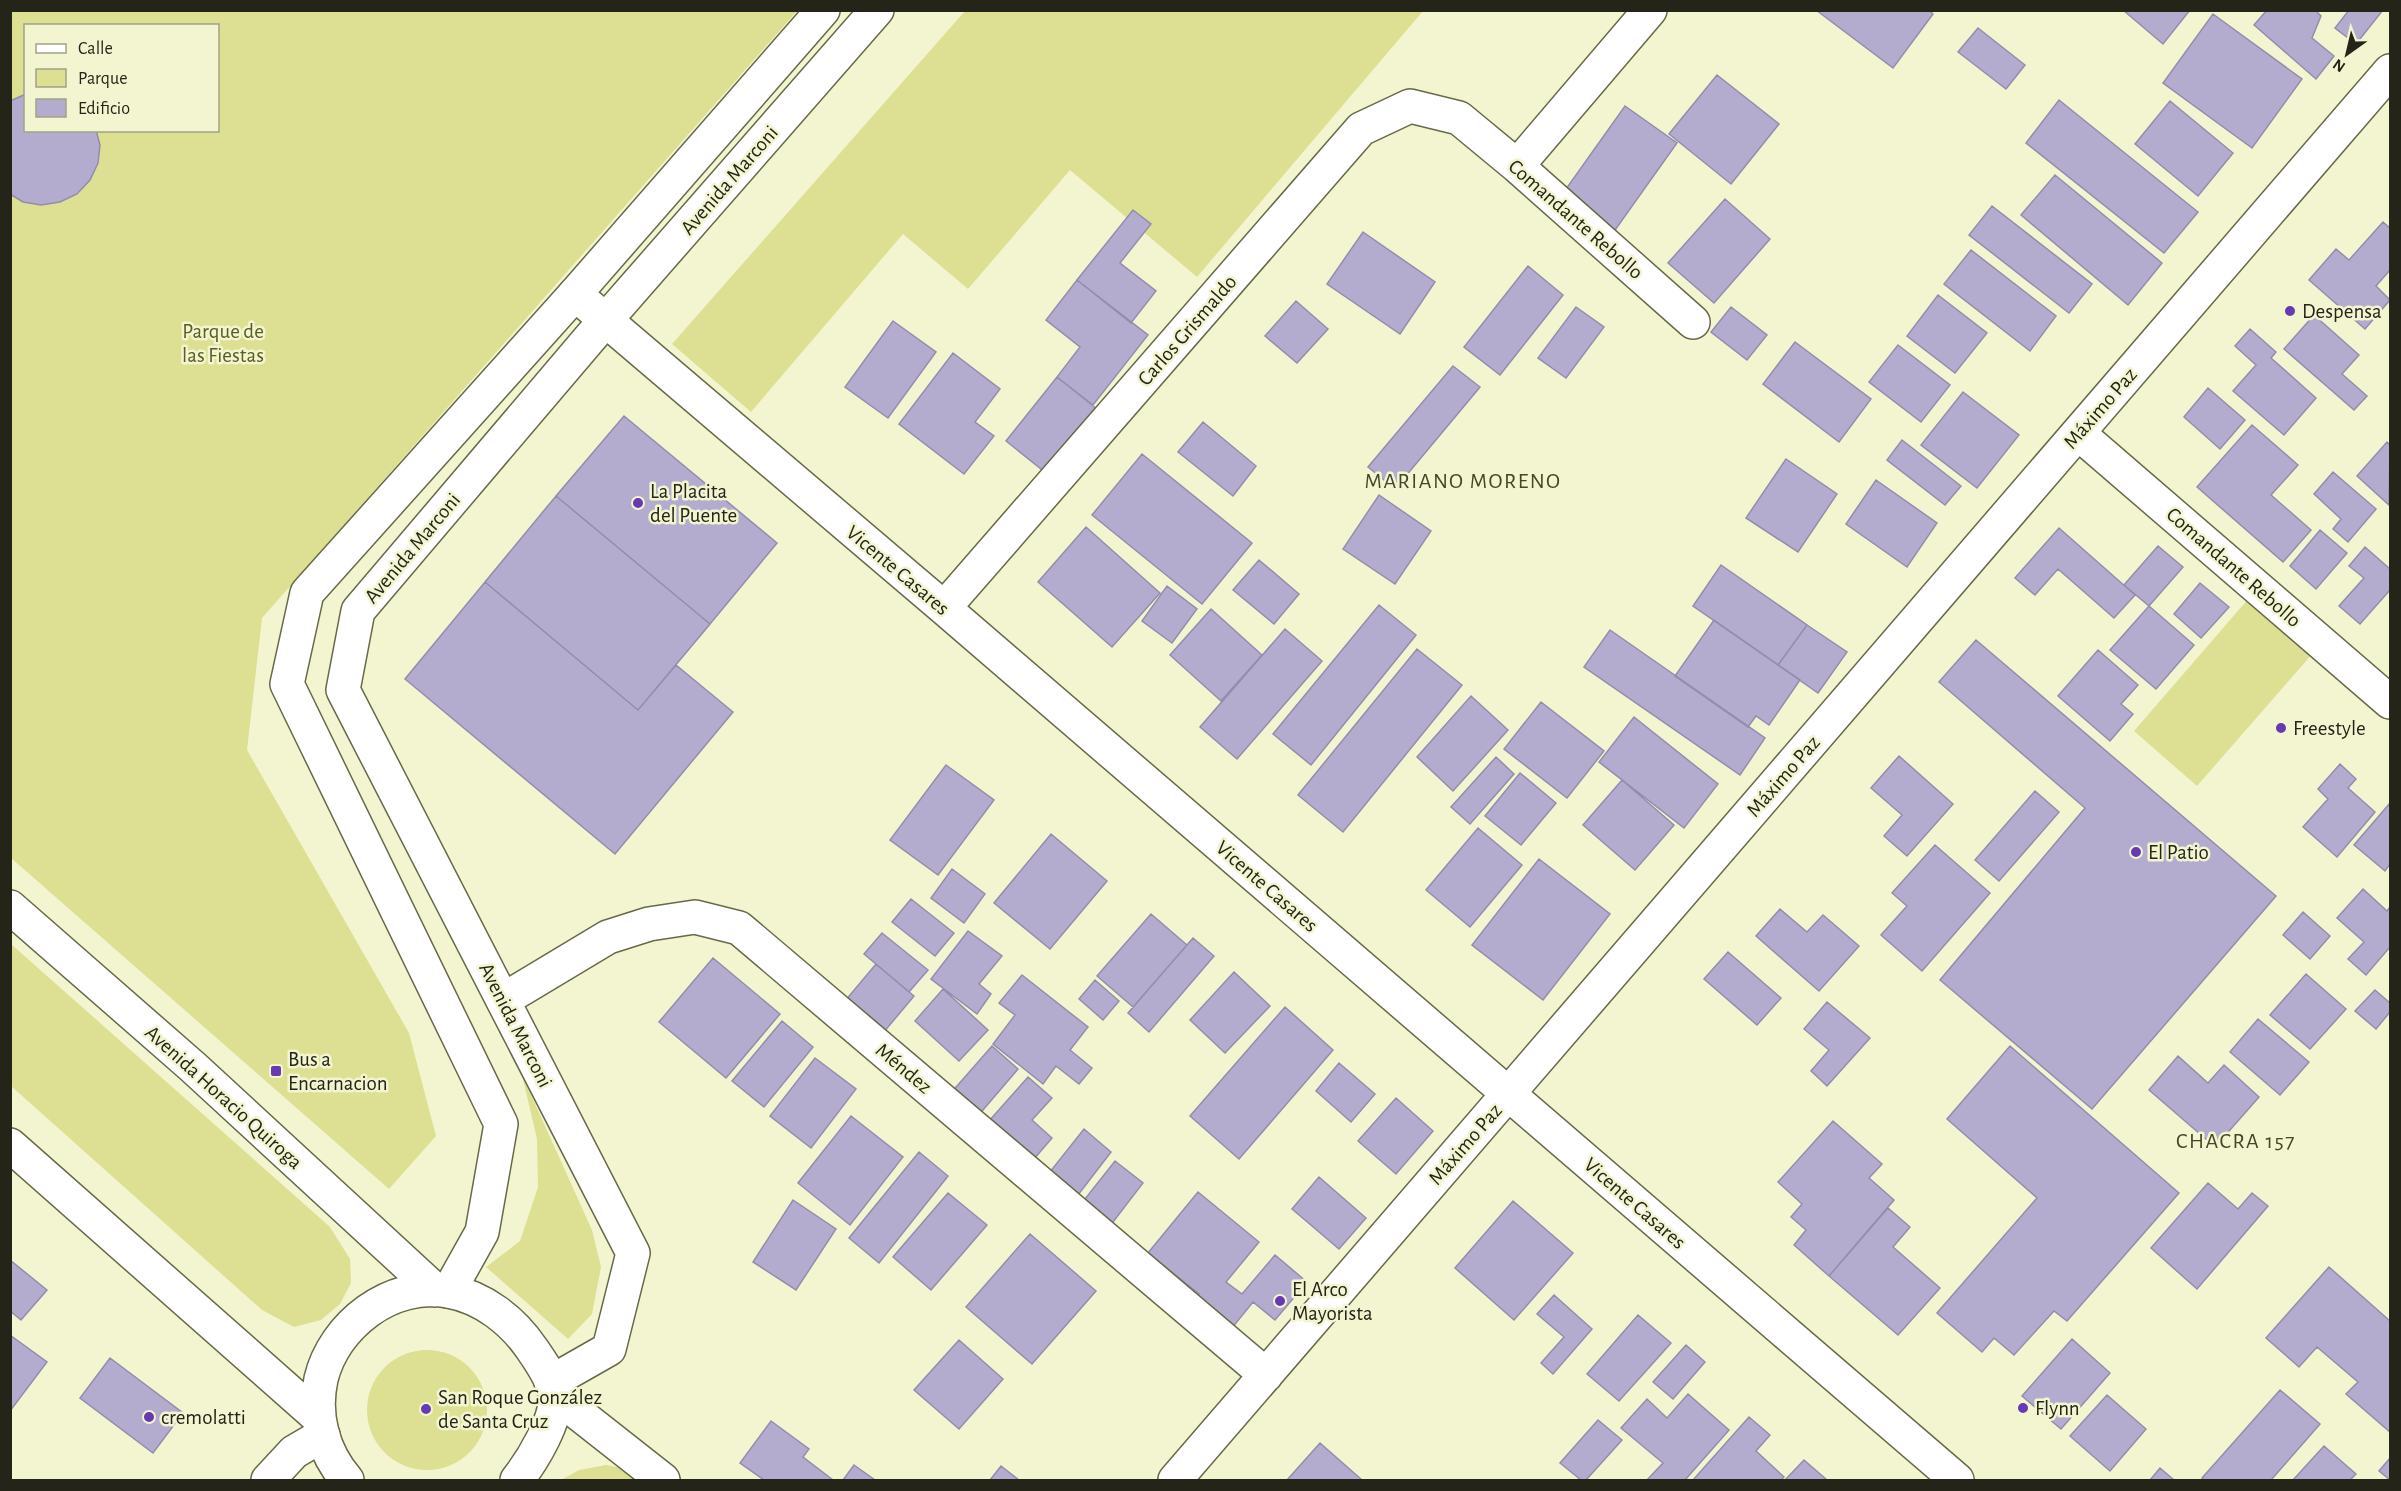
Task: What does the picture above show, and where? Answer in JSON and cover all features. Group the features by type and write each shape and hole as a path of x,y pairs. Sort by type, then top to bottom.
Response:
{"street":[{"name":"Avenida Marconi","path":"442,1291 482,1232 501,1124 286,684 307,593 575,294 823,10"},
{"name":"Avenida Marconi","path":"553,1388 609,1349 633,1252 343,690 358,611 605,320 877,10"},
{"path":"1517,166 1650,10"},
{"name":"Máximo Paz","path":"1175,1480 2391,71"},
{"name":"Carlos Grismaldo","path":"944,608 1361,129 1410,106 1459,118"},
{"name":"Comandante Rebollo","path":"1459,118 1517,166 1693,322"},
{"name":"Vicente Casares","path":"575,294 944,608 1958,1480"},
{"name":"Comandante Rebollo","path":"2078,433 2391,702"},
{"name":"Avenida Horacio Quiroga","path":"10,907 193,1067 442,1291"},
{"name":"Méndez","path":"503,1000 608,937 649,924 695,917 739,928 1266,1375"},
{"path":"10,1145 321,1426"},
{"path":"347,1480 333,1464 321,1426 318,1396 326,1361 345,1330 373,1307 406,1293 442,1291 474,1299 502,1315 524,1338 542,1363 553,1388 663,1480"},
{"path":"517,1480 531,1463 546,1433 553,1388"},
{"path":"268,1480 321,1426"}],"green space":[{"name":"Parque de las Fiestas","path":"11,11 797,11 262,618 247,750 409,1033 436,1136 389,1189 11,858"},
{"path":"965,11 1423,11 1197,277 1070,170 968,289 903,234 751,412 672,344"},
{"path":"2249,598 2313,653 2197,786 2134,731"},
{"path":"11,944 330,1227 350,1259 351,1283 340,1304 321,1320 294,1327 262,1310 11,1086"},
{"path":"522,1075 592,1230 601,1267 592,1314 568,1339 486,1267 520,1241 538,1187 537,1139"},
{"path":"427,1350 450,1355 469,1368 482,1387 487,1410 482,1433 469,1452 450,1465 427,1470 404,1465 385,1452 372,1433 367,1410 372,1387 385,1368 404,1355"},
{"path":"606,1465 632,1470 645,1480 561,1480 579,1470"}],"building":[{"path":"1816,10 1929,10 1933,14 1893,68"},
{"path":"2123,10 2190,10 2163,44"},
{"path":"2267,10 2315,10 2321,16 2312,38 2334,56 2316,79 2254,25"},
{"path":"2349,10 2383,10 2356,44 2335,28"},
{"path":"2213,14 2302,79 2252,148 2163,83"},
{"path":"1978,28 2025,65 2006,89 1958,52"},
{"path":"1717,75 1779,124 1731,184 1669,134"},
{"path":"24,95 24,132 97,132 100,145 98,163 90,180 77,194 60,202 41,205 23,202 10,194 10,101"},
{"path":"2059,100 2198,212 2164,253 2026,143"},
{"path":"2170,101 2233,153 2198,196 2135,144"},
{"path":"1625,106 1677,143 1613,233 1561,196"},
{"path":"2055,175 2162,263 2128,305 2021,215"},
{"path":"1725,199 1770,239 1714,303 1668,263"},
{"path":"1992,206 2092,284 2069,313 1969,235"},
{"path":"1133,210 1151,224 1120,263 1156,291 1131,323 1077,280"},
{"path":"2383,222 2390,228 2390,270 2376,286 2390,300 2365,329 2309,280 2336,249 2349,260"},
{"path":"1363,232 1435,282 1400,334 1327,284"},
{"path":"1971,250 2056,316 2030,351 1944,284"},
{"path":"1528,266 1563,295 1500,375 1464,347"},
{"path":"1077,280 1148,335 1093,405 1057,377 1080,347 1046,320"},
{"path":"1938,295 1987,333 1955,373 1907,336"},
{"path":"1296,301 1328,329 1297,363 1265,336"},
{"path":"1576,307 1604,327 1566,378 1538,358"},
{"path":"1731,307 1767,335 1747,360 1711,332"},
{"path":"2314,315 2359,355 2342,374 2367,396 2354,410 2284,349"},
{"path":"893,321 936,352 888,418 845,387"},
{"path":"2250,329 2276,352 2271,358 2316,398 2284,435 2233,391 2256,365 2235,346"},
{"path":"1795,342 1871,399 1839,442 1763,384"},
{"path":"1898,345 1950,385 1921,422 1869,382"},
{"path":"953,353 1000,389 975,422 994,436 964,474 899,424"},
{"path":"1453,366 1480,387 1395,489 1368,467"},
{"path":"1057,377 1102,413 1051,477 1006,441"},
{"path":"2208,388 2245,420 2220,449 2184,417"},
{"path":"1963,392 2019,435 1977,488 1921,445"},
{"path":"624,416 777,543 710,624 556,496"},
{"path":"1203,422 1256,466 1233,496 1178,452"},
{"path":"2252,425 2298,465 2271,495 2311,530 2283,562 2197,487"},
{"path":"1902,440 1961,486 1945,505 1887,460"},
{"path":"2387,442 2390,445 2389,505 2357,476"},
{"path":"1142,454 1252,543 1202,604 1092,515"},
{"path":"1786,459 1837,494 1798,552 1746,518"},
{"path":"2333,472 2376,509 2348,542 2333,529 2341,519 2314,494"},
{"path":"1876,480 1937,523 1907,567 1846,524"},
{"path":"1379,495 1431,531 1395,584 1343,549"},
{"path":"556,496 710,624 638,710 485,582"},
{"path":"1086,527 1160,593 1112,647 1038,582"},
{"path":"2059,528 2135,595 2114,618 2058,569 2035,595 2015,578"},
{"path":"2320,530 2347,553 2316,589 2290,566"},
{"path":"2158,546 2183,567 2149,606 2124,585"},
{"path":"2365,547 2390,569 2390,590 2360,624 2339,606 2364,578 2349,566"},
{"path":"1259,560 1299,594 1274,624 1233,590"},
{"path":"1721,565 1807,625 1778,665 1693,606"},
{"path":"485,582 638,710 676,665 733,712 615,854 405,679"},
{"path":"2200,583 2229,607 2201,638 2174,614"},
{"path":"1167,586 1197,609 1172,643 1142,621"},
{"path":"1379,605 1416,635 1311,765 1273,734"},
{"path":"2149,606 2194,645 2156,689 2110,650"},
{"path":"1211,609 1262,655 1221,701 1170,655"},
{"path":"1714,620 1800,680 1769,725 1756,716 1748,727 1675,676"},
{"path":"1807,625 1847,652 1818,693 1778,665"},
{"path":"1285,629 1322,661 1237,759 1200,727"},
{"path":"1610,630 1765,738 1740,775 1584,667"},
{"name":"El Patio","path":"1976,640 2276,896 2092,1109 1940,980 2085,808 1939,682"},
{"path":"1417,649 1462,685 1343,832 1298,795"},
{"path":"2098,650 2138,685 2121,704 2133,714 2110,741 2058,696"},
{"path":"1471,696 1508,730 1453,791 1417,757"},
{"path":"1541,702 1604,751 1567,798 1504,749"},
{"path":"1634,717 1718,784 1684,828 1599,762"},
{"path":"1899,756 1953,804 1907,856 1884,836 1902,815 1871,788"},
{"path":"1496,757 1514,774 1470,824 1451,807"},
{"path":"2340,764 2356,779 2348,788 2375,812 2337,857 2303,827 2328,799 2318,789"},
{"path":"946,765 994,800 938,875 890,840"},
{"path":"1520,773 1556,803 1521,845 1485,816"},
{"path":"1622,780 1674,825 1635,870 1583,825"},
{"path":"2035,791 2059,812 1999,881 1975,860"},
{"path":"2390,803 2390,864 2385,871 2354,845"},
{"path":"1478,828 1522,865 1470,927 1426,890"},
{"path":"1051,834 1107,881 1050,949 994,903"},
{"path":"1935,845 1990,893 1922,971 1881,935 1907,906 1892,893"},
{"path":"1539,859 1610,914 1543,1000 1472,945"},
{"path":"952,869 985,894 964,923 931,898"},
{"path":"2363,889 2387,911 2390,907 2390,947 2366,975 2348,959 2364,942 2337,918"},
{"path":"911,899 954,933 935,956 892,922"},
{"path":"1780,909 1807,932 1823,915 1859,946 1819,991 1756,936"},
{"path":"2303,912 2330,936 2310,959 2283,935"},
{"path":"1151,914 1187,945 1133,1007 1097,976"},
{"path":"968,931 1002,956 979,984 991,994 977,1014 931,979"},
{"path":"882,933 928,970 909,992 864,954"},
{"path":"1193,938 1214,956 1149,1032 1128,1013"},
{"path":"1728,952 1781,998 1757,1025 1704,979"},
{"path":"713,958 780,1014 726,1078 659,1022"},
{"path":"876,964 914,996 878,1039 840,1007"},
{"path":"1234,972 1270,1006 1225,1053 1190,1020"},
{"path":"2306,974 2346,1009 2310,1049 2270,1015"},
{"path":"1022,975 1088,1027 1070,1050 1092,1068 1079,1084 1056,1066 1043,1084 993,1044 1015,1015 999,1003"},
{"path":"1095,980 1119,1001 1103,1020 1079,999"},
{"path":"943,989 988,1030 959,1061 915,1021"},
{"path":"2375,990 2390,1003 2390,1012 2376,1029 2355,1011"},
{"path":"1827,1002 1870,1038 1827,1086 1811,1071 1829,1050 1804,1029"},
{"path":"1285,1007 1333,1050 1239,1159 1190,1116"},
{"path":"2258,1019 2309,1062 2280,1095 2230,1052"},
{"path":"782,1021 813,1047 764,1107 732,1081"},
{"path":"992,1046 1018,1069 977,1117 950,1094"},
{"path":"2010,1046 2179,1193 2067,1321 2054,1311 2014,1355 1994,1338 1982,1352 1937,1313 2037,1198 1947,1119"},
{"path":"2178,1056 2208,1083 2224,1065 2259,1097 2215,1147 2149,1090"},
{"path":"815,1058 856,1089 811,1148 770,1116"},
{"path":"1339,1063 1375,1094 1351,1122 1316,1091"},
{"path":"1028,1077 1052,1098 1032,1120 1052,1138 1034,1159 989,1121"},
{"path":"1396,1098 1433,1131 1396,1174 1358,1141"},
{"path":"851,1116 903,1157 850,1225 798,1183"},
{"path":"1833,1121 1882,1164 1869,1178 1894,1200 1829,1276 1794,1245 1806,1230 1791,1217 1802,1204 1778,1182"},
{"path":"1084,1129 1111,1152 1078,1195 1049,1173"},
{"path":"919,1152 948,1176 879,1263 849,1238"},
{"path":"1115,1161 1143,1183 1110,1226 1081,1204"},
{"path":"1319,1177 1366,1218 1339,1249 1292,1209"},
{"path":"2208,1183 2238,1209 2252,1193 2268,1206 2197,1289 2151,1248"},
{"path":"1198,1192 1259,1242 1226,1282 1242,1294 1275,1255 1307,1282 1275,1320 1253,1302 1232,1328 1196,1299 1199,1294 1148,1253"},
{"path":"948,1193 987,1225 931,1290 893,1257"},
{"path":"793,1200 836,1229 796,1290 753,1262"},
{"path":"1513,1201 1573,1253 1514,1320 1455,1268"},
{"path":"1888,1208 1910,1227 1893,1247 1940,1288 1898,1335 1829,1276"},
{"path":"1030,1234 1096,1291 1032,1364 966,1307"},
{"path":"10,1260 47,1290 21,1320 10,1311"},
{"path":"2329,1267 2390,1321 2390,1432 2346,1394 2358,1382 2317,1347 2299,1367 2266,1338"},
{"path":"1554,1295 1592,1329 1553,1374 1541,1363 1564,1337 1537,1314"},
{"path":"1638,1315 1671,1343 1619,1401 1587,1374"},
{"path":"10,1335 47,1362 10,1411"},
{"path":"2072,1339 2110,1373 2061,1429 2022,1396"},
{"path":"959,1340 1003,1379 959,1429 914,1390"},
{"path":"1686,1345 1705,1362 1673,1399 1653,1382"},
{"path":"110,1358 183,1413 153,1453 80,1398"},
{"path":"2280,1390 2320,1424 2271,1480 2204,1480 2202,1478"},
{"path":"1688,1394 1729,1430 1685,1480 1647,1480 1663,1463 1621,1428 1647,1399 1667,1418"},
{"path":"2107,1395 2146,1429 2110,1471 2070,1436"},
{"path":"1749,1417 1770,1435 1756,1451 1784,1477 1781,1480 1693,1480"},
{"path":"1598,1420 1622,1440 1586,1480 1581,1480 1560,1463"},
{"path":"771,1421 809,1449 803,1457 833,1480 764,1480 740,1463"},
{"path":"1320,1443 1362,1480 1287,1480"},
{"path":"2324,1446 2356,1474 2350,1480 2293,1480"},
{"path":"2390,1458 2390,1480 2379,1471"},
{"path":"1804,1460 1827,1480 1785,1480"},
{"path":"854,1465 875,1480 843,1480"},
{"path":"1001,1466 1019,1480 990,1480"},
{"path":"2160,1468 2174,1480 2150,1480"}],"place":[{"name":"Despensa","path":"2290,311"},
{"name":"La Placita del Puente","path":"638,503"},
{"name":"Freestyle","path":"2281,728"},
{"name":"El Patio","path":"2136,852"},
{"name":"Bus a Encarnacion","path":"276,1071"},
{"name":"El Arco Mayorista","path":"1280,1301"},
{"name":"Flynn","path":"2023,1408"},
{"name":"San Roque González de Santa Cruz","path":"426,1409"},
{"name":"cremolatti","path":"149,1417"}],"district":[{"name":"MARIANO MORENO","path":"1463,480"},
{"name":"CHACRA 157","path":"2236,1140"}]}
